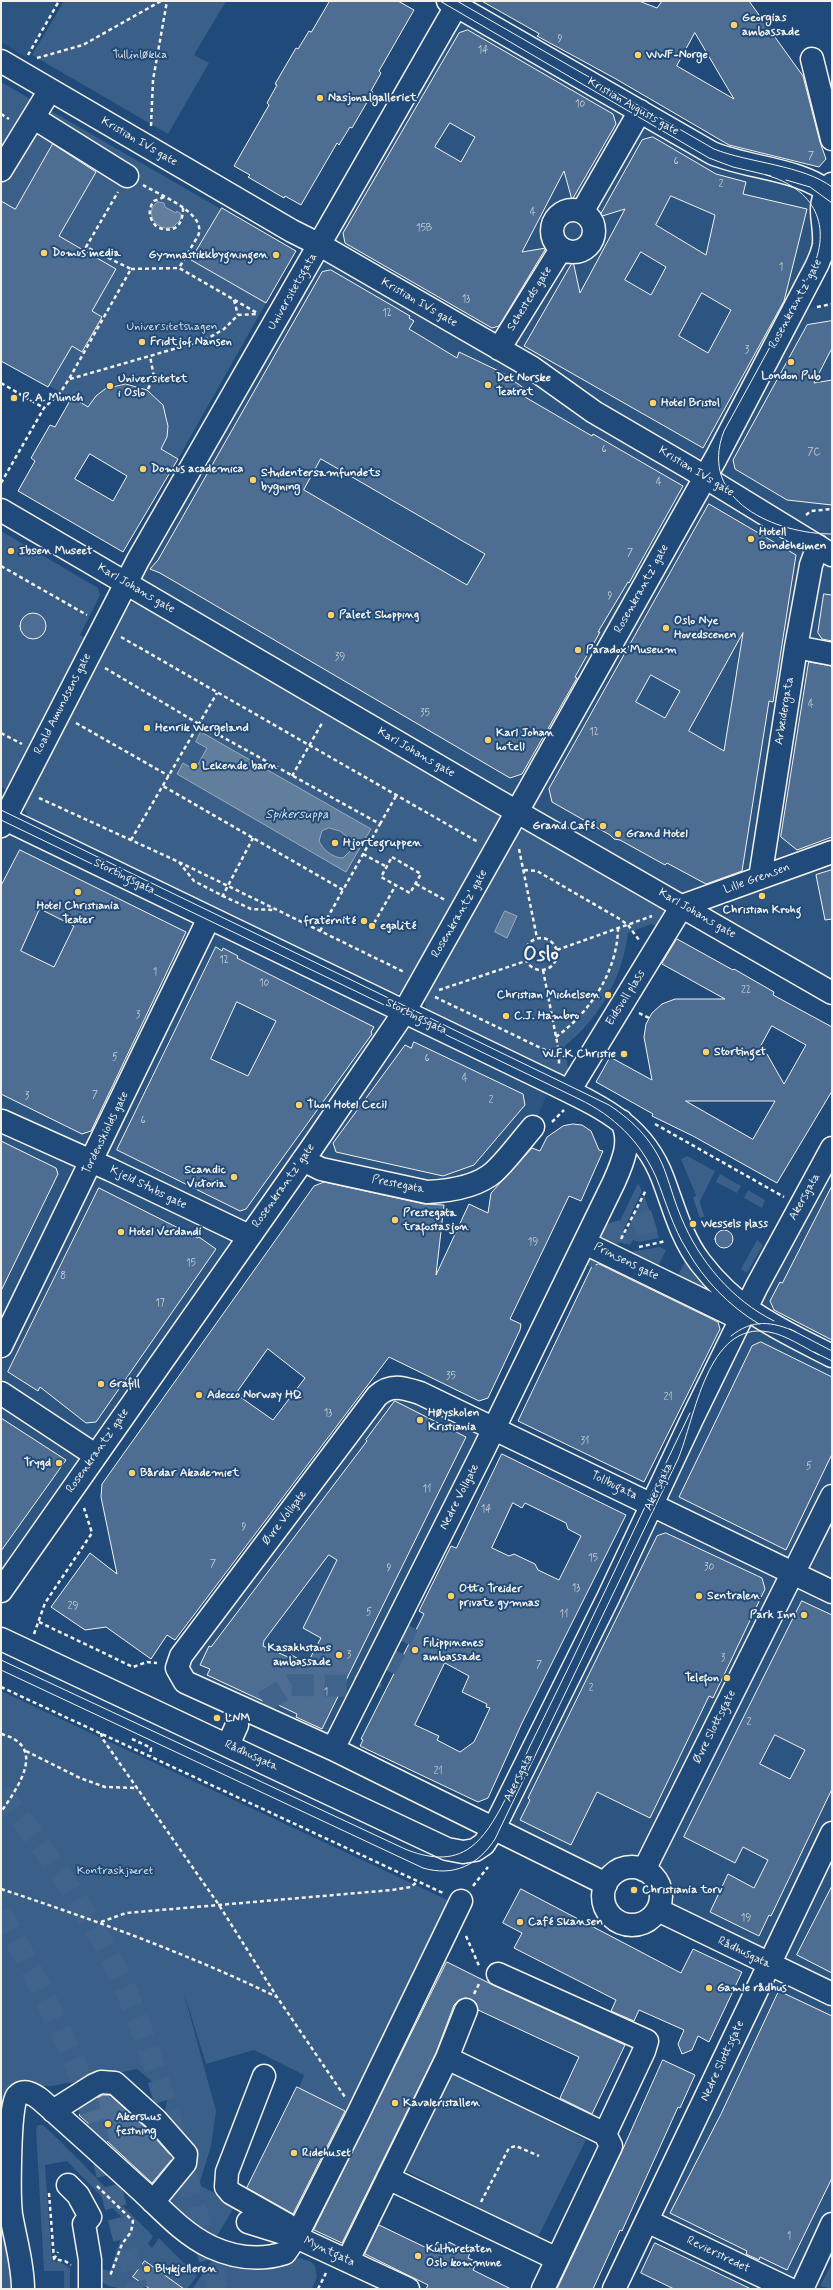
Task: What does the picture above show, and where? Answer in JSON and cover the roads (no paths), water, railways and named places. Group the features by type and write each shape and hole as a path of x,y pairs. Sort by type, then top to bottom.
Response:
{"street":[{"name":"Kristian Augusts gate","path":"454,3 726,159 807,179 830,190"},
{"name":"Universitetsgata","path":"126,583 320,245 454,3"},
{"path":"812,59 832,139"},
{"name":"Kristian IVs gate","path":"1,61 292,231 320,245 499,349 553,382 594,412 825,550"},
{"path":"1,170 50,90"},
{"path":"582,212 640,111"},
{"path":"34,118 127,176"},
{"name":"Rosenkrantz’ gate","path":"1,1591 95,1454 303,1160 404,1012 518,812 705,477 821,256 824,239 821,208 830,190"},
{"path":"568,211 582,212 591,221 594,227 591,242 582,250 575,252 561,249 553,239 552,232 556,218 568,211"},
{"name":"Sehesteds gate","path":"499,349 561,249"},
{"name":"Karl Johans gate","path":"1,510 518,812 832,993"},
{"name":"Arbeidergata","path":"760,878 781,740 777,714 796,647 811,565 825,550"},
{"name":"Roald Amundsens gate","path":"2,821 126,583"},
{"path":"796,647 832,654"},
{"name":"Stortingsgata","path":"2,821 214,910 404,1012 569,1091 607,1111 637,1135 655,1160 684,1234 699,1261 743,1314"},
{"name":"Lille Grensen","path":"682,906 832,852"},
{"name":"Eidsvoll plass","path":"569,1091 682,906"},
{"name":"Tordenskiolds gate","path":"1,1346 214,910"},
{"name":"Kjeld Stubs gate","path":"2,1121 92,1161 249,1236"},
{"name":"Prinsens gate","path":"621,1121 626,1134 624,1156 585,1242 832,1356"},
{"name":"Prestegata","path":"303,1160 321,1169 427,1192 457,1188 494,1173 533,1128"},
{"name":"Akersgata","path":"494,1828 608,1598 651,1504 743,1314 832,1148"},
{"name":"Nedre Vollgate","path":"333,1750 494,1429 585,1242"},
{"name":"Tollbugata","path":"393,1387 420,1393 832,1592"},
{"name":"Øvre Vollgate","path":"333,1750 185,1682 177,1668 181,1656 377,1396 385,1389 393,1387"},
{"path":"1,1393 95,1454"},
{"path":"799,1562 832,1496"},
{"name":"Øvre Slottsgate","path":"644,1870 788,1584"},
{"name":"Rådhusgata","path":"1,1639 447,1849 463,1852 475,1850 484,1844 494,1828"},
{"path":"228,1745 237,1725"},
{"path":"333,1750 606,1884"},
{"name":"Nedre Slottsgate","path":"614,2289 832,1833"},
{"path":"634,1867 644,1870 654,1877 660,1887 661,1898 658,1910 652,1918 644,1923 634,1925 619,1922 608,1912 604,1903 603,1893 606,1884 613,1875 622,1869 634,1867"},
{"path":"23,2289 23,2273 13,2226 10,2198 13,2104 16,2097 21,2093 27,2092 33,2094 153,2202 191,2234 210,2246 230,2254 246,2258 275,2256 285,2253 296,2237 357,2116 459,1906"},
{"name":"Rådhusgata","path":"658,1910 768,1965 832,1994"},
{"path":"487,1973 647,2041 644,2051 605,2134"},
{"path":"348,2260 447,2058 466,2010"},
{"path":"447,2058 605,2134 610,2146 542,2289"},
{"path":"264,2076 227,2172 226,2187 231,2193 286,2224 296,2237"},
{"path":"53,2111 94,2085 108,2082 122,2087 156,2120 186,2154 185,2163 153,2202"},
{"path":"388,2178 557,2259"},
{"path":"58,2185 78,2195 90,2217 84,2224 90,2260 90,2289"},
{"name":"Revierstredet","path":"647,2220 789,2289"},
{"name":"Myntgata","path":"248,2222 296,2237 408,2289"},
{"path":"802,2289 832,2224"}],"water":[{"path":"158,202 164,203 165,207 181,214 181,219 173,227 161,227 154,221 151,213 154,205"},
{"name":"Spikersuppa","path":"201,732 371,829 346,872 177,774 183,763 195,770 207,748 196,742","holes":["329,828 340,831 350,839 350,851 343,858 336,857 329,853 319,841 322,831"]},
{"path":"505,911 517,916 507,938 495,932"}],"tunnel":[{"path":"584,1263 596,1239 701,1206"},
{"path":"238,1722 242,1715 292,1685 358,1686 383,1674 408,1625"},
{"path":"1,1792 73,1893 119,1974 131,2002 156,2073 218,2289"},
{"path":"1,1911 41,1989 75,2062 94,2123 137,2289"}],"tram line":[{"path":"440,1 709,158 733,167 771,176"},
{"path":"457,1 714,149 743,158 791,169 820,180 832,187"},
{"path":"766,175 783,181 797,190 808,200 815,212 819,225 820,239 817,255 811,272 724,431 719,456 722,477 732,494 747,509 766,520 788,528 832,534"},
{"path":"786,180 810,187 832,203"},
{"path":"1,810 609,1105 636,1126 657,1153 688,1233 707,1264 718,1278 744,1302 774,1321"},
{"path":"1,820 579,1099 604,1113 625,1131 650,1164 682,1242 701,1272 728,1301 759,1324"},
{"path":"731,1336 739,1330 754,1324 770,1324 796,1332"},
{"path":"790,1329 832,1351"},
{"path":"1,1670 423,1868 445,1871 464,1867 481,1856 495,1839 678,1459 698,1398 717,1356 731,1341 748,1332 769,1332 788,1338 819,1355"},
{"path":"814,1352 832,1361"},
{"path":"1,1660 405,1849 430,1856 447,1857 455,1855 471,1847 480,1839 489,1828 505,1801 690,1413"}],"place":[{"name":"Georgias ambassade","path":"734,25"},
{"name":"WWF-Norge","path":"638,55"},
{"name":"Nasjonalgalleriet","path":"320,98"},
{"name":"Domus media","path":"44,253"},
{"name":"Gymnastikkbygningen","path":"276,255"},
{"name":"Fridtjof Nansen","path":"142,342"},
{"name":"London Pub","path":"791,362"},
{"name":"Det Norske Teatret","path":"488,385"},
{"name":"Universitetet i Oslo","path":"110,386"},
{"name":"P. A. Munch","path":"14,398"},
{"name":"Hotel Bristol","path":"653,403"},
{"name":"Domus academica","path":"143,469"},
{"name":"Studentersamfundets bygning","path":"253,480"},
{"name":"Hotell Bondeheimen","path":"751,539"},
{"name":"Ibsen Museet","path":"11,551"},
{"name":"Paleet Shopping","path":"331,615"},
{"name":"Oslo Nye Hovedscenen","path":"666,628"},
{"name":"Paradox Museum","path":"578,650"},
{"name":"Henrik Wergeland","path":"147,728"},
{"name":"Karl Johan hotell","path":"488,740"},
{"name":"Lekende barn","path":"194,766"},
{"name":"Grand Café","path":"603,826"},
{"name":"Grand Hotel","path":"618,834"},
{"name":"Hjortegruppen","path":"335,843"},
{"name":"Hotel Christiania Teater","path":"78,892"},
{"name":"Christian Krohg","path":"762,896"},
{"name":"fraternité","path":"364,921"},
{"name":"egalité","path":"372,926"},
{"name":"Christian Michelsen","path":"608,995"},
{"name":"C.J. Hambro","path":"506,1016"},
{"name":"Stortinget","path":"706,1052"},
{"name":"W.F.K Christie","path":"624,1054"},
{"name":"Thon Hotel Cecil","path":"299,1105"},
{"name":"Scandic Victoria","path":"234,1177"},
{"name":"Prestegata trafostasjon","path":"395,1220"},
{"name":"Wessels plass","path":"693,1224"},
{"name":"Hotel Verdandi","path":"121,1232"},
{"name":"Grafill","path":"101,1384"},
{"name":"Adecco Norway HQ","path":"199,1395"},
{"name":"Høyskolen Kristiania","path":"420,1420"},
{"name":"Trygd","path":"59,1463"},
{"name":"Bårdar Akademiet","path":"132,1473"},
{"name":"Otto Treider private gymnas","path":"451,1596"},
{"name":"Sentralen","path":"699,1596"},
{"name":"Park Inn","path":"804,1615"},
{"name":"Filippinenes ambassade","path":"415,1650"},
{"name":"Kasakhstans ambassade","path":"339,1655"},
{"name":"Telefon","path":"727,1678"},
{"name":"LNM","path":"217,1718"},
{"name":"Christiania torv","path":"634,1890"},
{"name":"Café Skansen","path":"520,1922"},
{"name":"Gamle rådhus","path":"709,1988"},
{"name":"Kavaleristallen","path":"395,2103"},
{"name":"Akershus festning","path":"108,2124"},
{"name":"Ridehuset","path":"294,2153"},
{"name":"Kulturetaten Oslo kommune","path":"418,2256"},
{"name":"Blykjelleren","path":"147,2269"}],"district":[{"name":"Oslo","path":"541,956"}],"park label":[{"name":"Tullinløkka","path":"140,55"},
{"name":"Universitetshagen","path":"172,327"},
{"name":"Kontraskjæret","path":"115,1871"}]}
